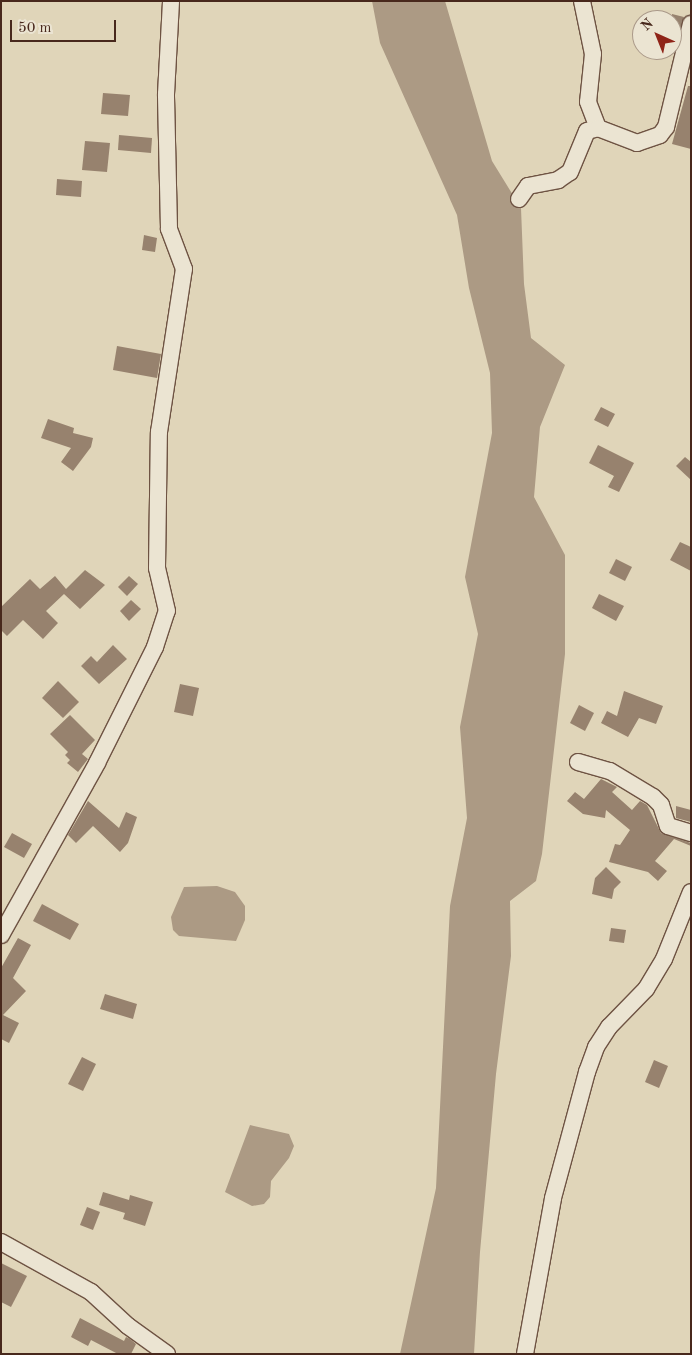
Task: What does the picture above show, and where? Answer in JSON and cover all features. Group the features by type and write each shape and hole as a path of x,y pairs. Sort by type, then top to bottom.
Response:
{"street":[{"path":"3,926 97,763 156,648 166,611 157,568 159,432 184,269 169,229 166,94 171,1"},
{"path":"582,1 593,54 588,102 598,128"},
{"path":"519,199 528,186 558,180 570,172 587,131 598,128 637,143 660,135 666,127 691,24"},
{"path":"578,762 610,771 653,797 662,805 668,826 691,833"},
{"path":"525,1354 553,1198 587,1072 596,1048 609,1027 646,989 664,959 691,892"},
{"path":"1,1242 91,1292 151,1349 167,1354"}],"shaded area":[{"path":"372,1 445,1 492,161 521,208 524,284 531,338 565,365 540,427 534,497 565,555 565,654 542,854 536,881 510,901 511,956 496,1074 480,1252 474,1354 400,1354 436,1188 450,906 467,818 460,727 478,634 465,577 492,433 490,373 469,288 457,215 380,43"},
{"path":"217,886 235,892 245,906 245,920 236,941 179,936 173,930 171,917 184,887"},
{"path":"250,1125 289,1134 294,1146 289,1158 271,1181 270,1197 264,1204 252,1206 225,1192"}],"building":[{"path":"688,86 691,86 691,149 672,144"},
{"path":"103,93 130,95 128,116 101,114"},
{"path":"119,135 152,138 151,153 118,150"},
{"path":"85,141 110,143 107,172 82,170"},
{"path":"57,179 82,181 81,197 56,195"},
{"path":"144,235 157,238 155,252 142,250"},
{"path":"117,346 161,354 157,378 113,370"},
{"path":"601,407 615,414 608,427 594,420"},
{"path":"48,419 74,428 73,433 93,438 91,447 73,471 61,462 71,448 41,438"},
{"path":"598,445 634,463 619,492 608,487 614,476 589,463"},
{"path":"685,457 691,462 691,480 676,466"},
{"path":"680,542 691,547 691,571 670,560"},
{"path":"616,559 632,567 625,581 609,573"},
{"path":"85,570 105,585 80,609 64,594 46,611 58,623 43,639 23,620 7,636 1,630 1,607 30,579 40,589 55,576 66,589"},
{"path":"129,576 138,584 127,596 118,587"},
{"path":"599,594 624,606 616,621 592,608"},
{"path":"131,600 141,609 129,621 120,611"},
{"path":"113,645 127,659 99,684 81,666 91,656 97,662"},
{"path":"58,681 79,702 63,718 42,698"},
{"path":"180,684 199,688 193,716 174,712"},
{"path":"624,691 663,706 656,724 639,718 628,737 601,723 607,711 617,716"},
{"path":"579,705 594,713 585,731 570,723"},
{"path":"70,715 95,740 82,754 88,759 78,772 67,763 70,760 65,755 68,752 50,734"},
{"path":"601,779 617,787 612,792 632,810 640,801 647,805 661,833 691,843 691,846 674,839 655,861 667,871 658,881 648,872 609,862 615,844 620,845 630,830 606,810 605,818 583,814 567,801 575,792 584,799"},
{"path":"88,801 119,828 126,812 137,817 128,843 120,852 93,826 76,843 68,835"},
{"path":"676,806 691,810 691,822 676,818"},
{"path":"12,833 32,844 24,858 4,847"},
{"path":"606,867 621,882 614,889 612,899 592,894 595,878"},
{"path":"42,904 79,924 70,940 33,921"},
{"path":"611,928 626,930 624,943 609,941"},
{"path":"18,938 31,945 13,978 26,991 3,1015 19,1023 9,1043 1,1039 1,968"},
{"path":"105,994 137,1004 133,1019 100,1009"},
{"path":"82,1057 96,1064 83,1091 68,1084"},
{"path":"654,1060 668,1066 659,1088 645,1082"},
{"path":"103,1192 129,1200 130,1195 153,1202 145,1226 123,1219 125,1213 99,1205"},
{"path":"87,1207 100,1212 93,1230 80,1225"},
{"path":"1,1263 27,1276 11,1307 1,1302"},
{"path":"80,1318 124,1341 126,1337 130,1339 136,1344 131,1354 118,1354 91,1340 88,1346 71,1337"}]}
